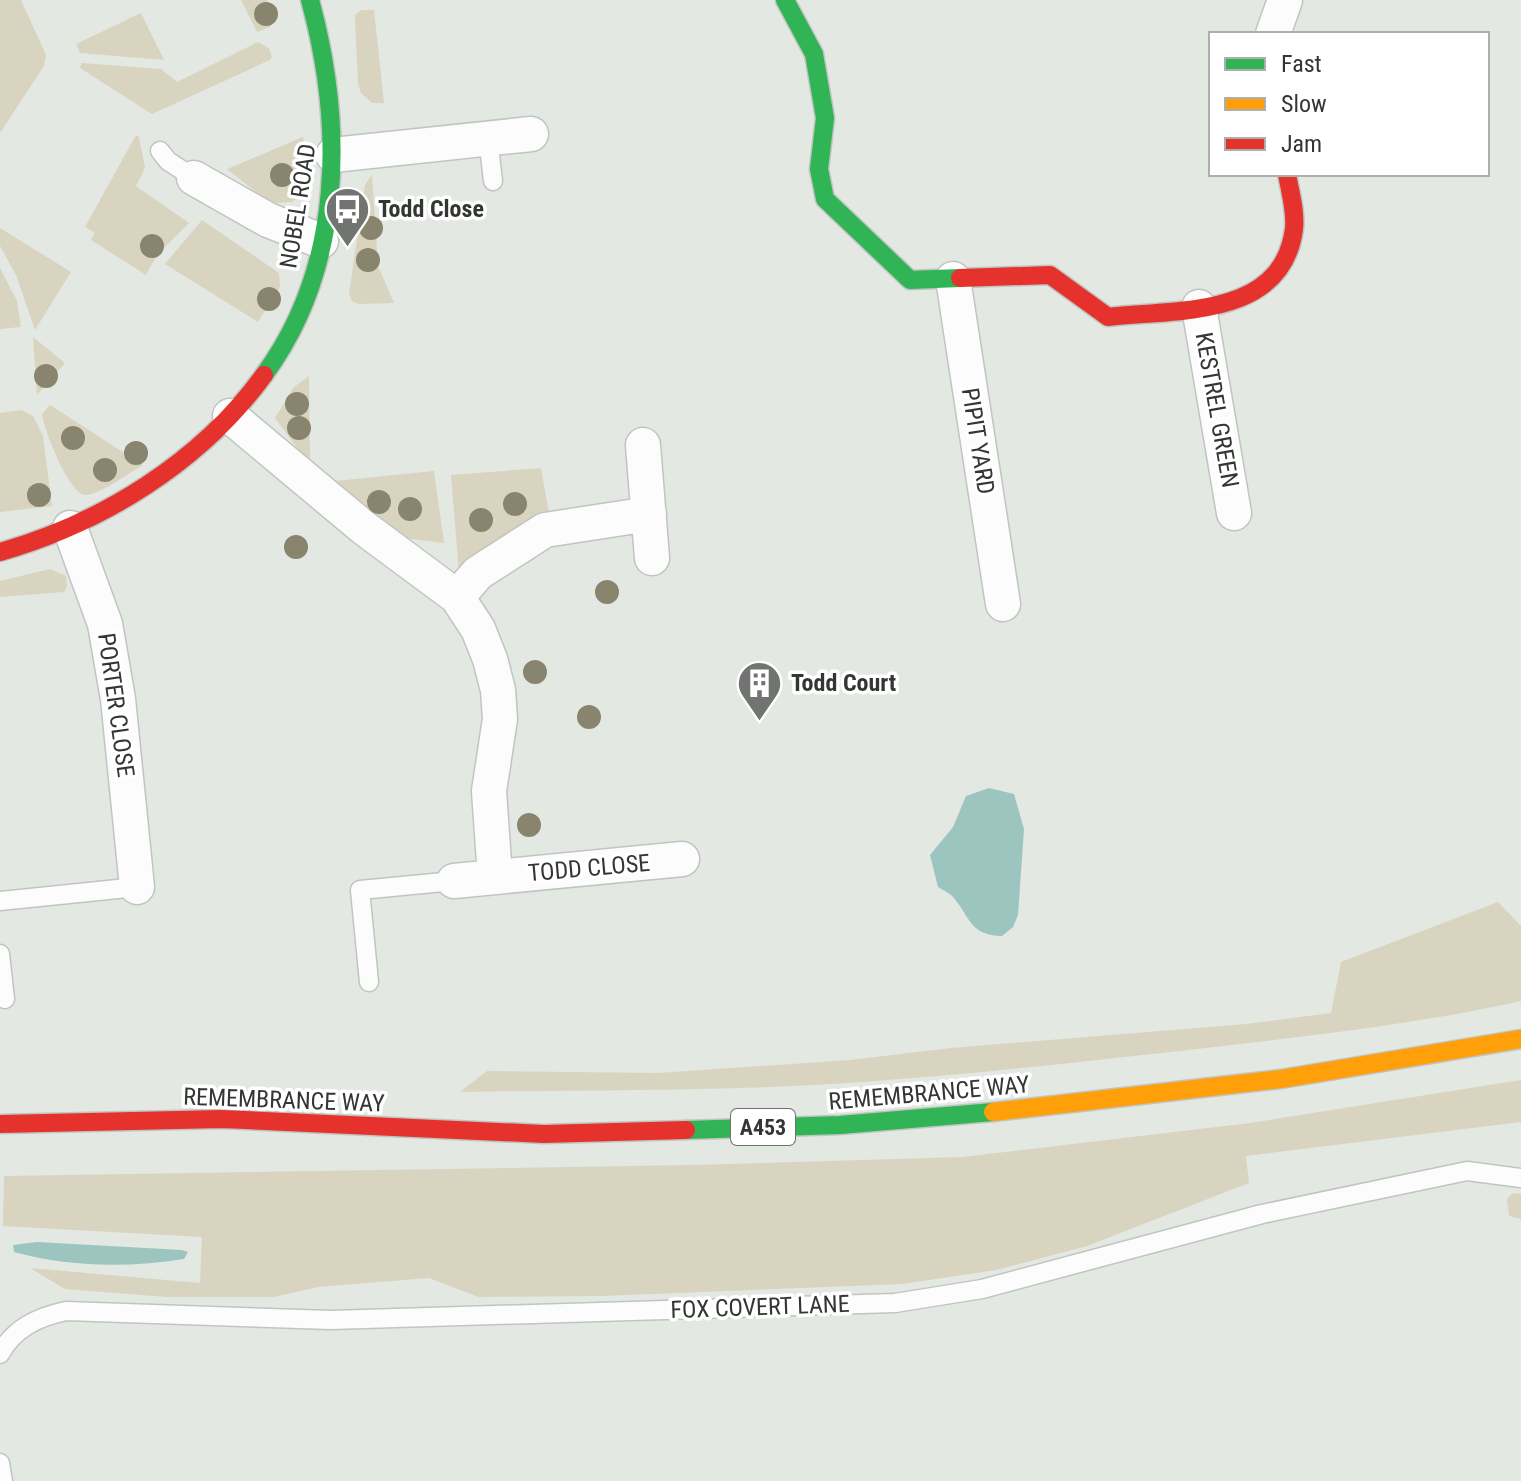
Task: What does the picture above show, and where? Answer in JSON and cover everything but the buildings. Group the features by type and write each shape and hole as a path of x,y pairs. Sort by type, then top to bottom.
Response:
{"main road":[{"name":"NOBEL ROAD","path":"0,552 70,528 121,502 177,463 230,416 284,345 300,315 321,241 333,155 332,113 310,0"},
{"path":"785,0 814,54 825,118 819,169 825,199 910,280 1050,275 1108,317 1227,305 1252,295 1273,279 1284,261 1295,227 1287,176"},
{"name":"REMEMBRANCE WAY","path":"0,1124 222,1119 544,1134 840,1125 1019,1110 1281,1079 1521,1039"}],"street":[{"path":"1274,32 1285,0"},
{"path":"333,155 531,134"},
{"path":"194,178 268,220 321,241"},
{"name":"PIPIT YARD","path":"953,279 1003,604"},
{"name":"KESTREL GREEN","path":"1199,307 1234,513"},
{"name":"TODD CLOSE","path":"230,416 364,528 457,597 478,629 498,690 500,719 489,791 495,877"},
{"path":"643,445 652,558"},
{"path":"457,597 478,573 545,530 649,514"},
{"name":"PORTER CLOSE","path":"70,528 105,624 118,699 137,887"},
{"name":"TODD CLOSE","path":"454,881 682,859"}],"lane":[{"path":"488,138 493,181"},
{"path":"160,151 168,161 194,178"},
{"path":"369,982 360,890 454,881"},
{"path":"0,901 137,887"},
{"path":"0,954 5,999"},
{"name":"FOX COVERT LANE","path":"0,1354 15,1333 31,1322 66,1311 331,1320 895,1303 982,1289 1262,1214 1467,1171 1521,1178"},
{"path":"0,1463 3,1481"}],"shaded area":[{"path":"0,0 21,0 46,55 44,66 0,133"},
{"path":"241,0 267,0 273,23 270,27 257,32"},
{"path":"361,10 374,10 384,103 372,103 361,93 358,83 355,15"},
{"path":"141,13 164,60 80,53 76,44"},
{"path":"258,42 269,48 270,60 152,114 80,68 82,63 161,69 177,82"},
{"path":"136,135 145,168 136,186 189,223 157,255 146,275 91,240 95,233 85,227"},
{"path":"303,137 308,167 305,193 292,202 270,203 227,169"},
{"path":"372,175 378,266 394,303 359,304 352,301 349,294 365,185"},
{"path":"202,220 279,273 280,287 258,322 165,264"},
{"path":"0,228 71,272 35,330 16,275 0,246"},
{"path":"0,268 17,301 21,327 0,329"},
{"path":"33,337 65,363 37,395"},
{"path":"309,376 310,458 300,452 275,418 294,387"},
{"path":"50,405 143,465 99,491 86,495 79,492 65,474 47,433 42,414"},
{"path":"21,410 33,416 43,436 52,506 0,512 0,413"},
{"path":"541,468 550,519 459,572 451,475"},
{"path":"434,471 444,543 403,538 339,490 335,481"},
{"path":"50,569 66,576 64,592 0,597 0,581"},
{"path":"1498,902 1521,926 1521,1001 1441,1017 1197,1049 876,1081 730,1088 460,1092 487,1071 658,1073 850,1060 951,1048 1246,1024 1331,1013 1341,962"},
{"path":"1521,1080 1521,1122 1246,1156 1249,1183 1087,1246 996,1270 902,1284 602,1296 479,1297 429,1278 318,1287 274,1297 167,1297 65,1289 30,1268 200,1283 202,1237 3,1226 4,1176 693,1165 962,1157 1250,1123"},
{"path":"1513,1193 1521,1194 1521,1219 1509,1216 1507,1199"}],"water":[{"path":"989,788 1014,794 1024,829 1018,915 1013,927 1002,936 977,929 953,897 938,887 930,855 953,827 966,796"},
{"path":"37,1242 188,1252 184,1259 120,1265 56,1261 14,1252 13,1245"}],"traffic: fast":[{"path":"264,375 290,333 310,288 323,241 330,194 328,96 310,0"},
{"path":"785,0 814,54 825,118 819,169 825,199 910,280 960,278"},
{"path":"686,1130 840,1125 993,1112"}],"traffic: slow":[{"path":"993,1112 1281,1079 1521,1039"}],"traffic: jam":[{"path":"960,278 1050,275 1108,317 1222,304 1248,294 1270,280 1285,258 1294,229 1287,176"},
{"path":"0,552 75,524 147,485 211,435 264,375"},
{"path":"0,1124 222,1119 544,1134 686,1130"}],"place":[{"name":"Todd Close","path":"347,248"},
{"name":"Todd Court","path":"760,722"}]}
